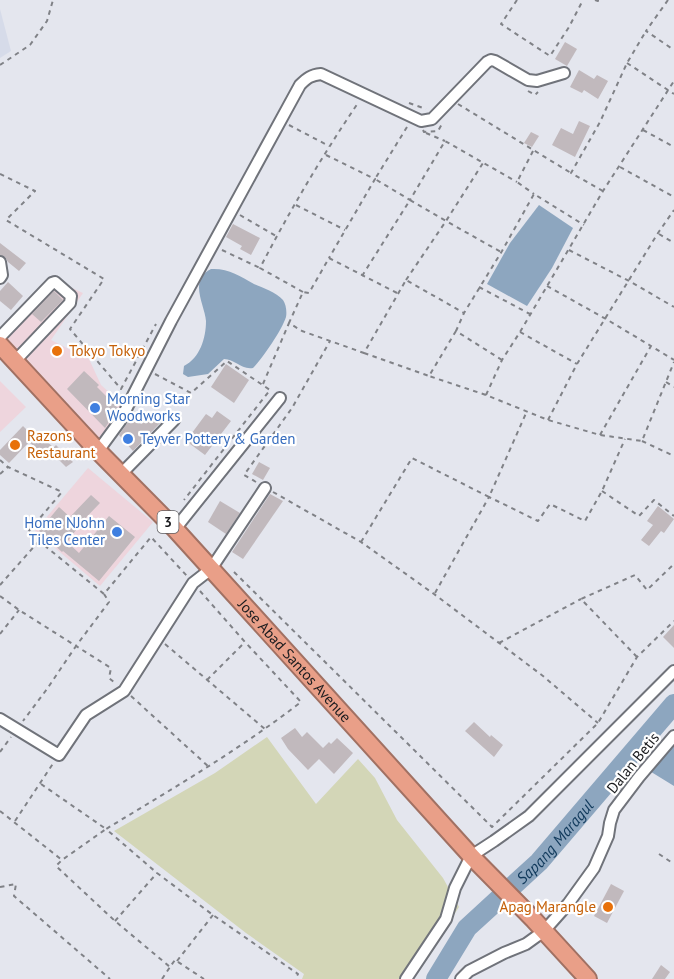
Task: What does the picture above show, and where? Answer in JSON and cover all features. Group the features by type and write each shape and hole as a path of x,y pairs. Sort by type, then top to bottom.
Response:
{"highway":[{"name":"Jose Abad Santos Avenue","path":"0,345 98,451 176,529 215,564 472,857 588,979"}],"street":[{"path":"98,451 120,421 171,321 300,85 307,78 321,74 421,121 432,119 490,60 528,81 537,81 564,73"},
{"path":"0,262 2,275 0,278"},
{"path":"0,337 52,283 58,284 71,296 70,303 15,361"},
{"path":"176,529 280,398"},
{"path":"121,474 174,420"},
{"path":"0,719 59,755 86,715 124,691 193,583 215,564 265,488"},
{"path":"406,979 446,920 455,888 472,857 529,816 674,672"},
{"name":"Dalan Betis","path":"461,979 469,971 526,944 539,925 568,904 594,868 608,836 609,823 614,810 674,736"}],"path":[{"path":"0,65 30,45 47,21 53,0"},
{"path":"517,0 501,24 550,56 583,0"},
{"path":"571,173 600,123 627,63 668,0"},
{"path":"646,32 674,50"},
{"path":"627,63 674,94"},
{"path":"526,90 535,95 544,85 537,81"},
{"path":"486,395 502,360 603,192 674,81"},
{"path":"260,268 276,236 329,146 363,95"},
{"path":"403,100 423,109 429,109"},
{"path":"454,102 603,192"},
{"path":"213,246 309,294 411,118"},
{"path":"424,132 438,131 444,121"},
{"path":"284,123 329,146"},
{"path":"418,125 424,132 445,141 517,182 584,225"},
{"path":"643,130 674,147"},
{"path":"362,276 411,200 445,141"},
{"path":"517,182 533,151"},
{"path":"325,154 375,178 501,252"},
{"path":"364,353 397,293 483,163"},
{"path":"620,167 674,197"},
{"path":"0,174 35,191 6,220 104,279 70,329 121,389 161,316"},
{"path":"429,376 534,194"},
{"path":"296,205 345,231"},
{"path":"548,420 577,364 674,210"},
{"path":"233,211 276,236"},
{"path":"658,233 674,243"},
{"path":"569,250 674,307"},
{"path":"329,258 397,293"},
{"path":"406,280 464,313"},
{"path":"547,286 674,361 642,441"},
{"path":"479,288 531,314"},
{"path":"263,385 303,292"},
{"path":"289,323 302,331 486,395 548,420 600,435 642,441 674,456"},
{"path":"456,331 502,360"},
{"path":"520,332 577,364"},
{"path":"330,341 292,408 244,474 361,542 543,676 598,723"},
{"path":"600,435 651,346"},
{"path":"151,372 192,393 226,361 270,390 179,505"},
{"path":"666,382 674,387"},
{"path":"434,594 489,497 527,411"},
{"path":"361,542 412,458 538,521 550,504 585,521 602,491 625,439"},
{"path":"0,460 8,467 62,492 28,532 104,594 109,602 0,752"},
{"path":"0,474 8,467"},
{"path":"602,491 639,516 654,500 674,516"},
{"path":"104,594 151,537 301,702 266,730 106,829 56,866 115,921 170,967"},
{"path":"1,583 39,542"},
{"path":"215,564 492,827 598,723 637,657 674,621"},
{"path":"498,643 581,599 635,576 646,590 674,564"},
{"path":"0,596 111,668 109,678 209,767"},
{"path":"581,599 637,657"},
{"path":"0,634 19,610"},
{"path":"157,637 266,730"},
{"path":"207,680 245,642"},
{"path":"15,821 59,755"},
{"path":"41,784 106,829 213,915 298,974 295,979"},
{"path":"0,811 62,860"},
{"path":"660,854 674,864"},
{"path":"115,921 158,873"},
{"path":"0,888 16,884 14,896 110,979"},
{"path":"162,979 213,915"},
{"path":"177,961 204,979"}],"shaded area":[{"path":"0,9 11,51 0,58"},
{"path":"50,278 83,293 51,340 89,359 101,385 124,406 101,444 0,335"},
{"path":"0,381 26,407 0,432"},
{"path":"88,468 153,522 100,586 35,531"}],"green space":[{"path":"267,737 316,804 358,759 375,778 397,820 443,878 459,907 435,944 405,979 302,979 304,974 246,933 114,831 215,773"}],"water":[{"path":"539,205 573,228 552,268 527,306 487,284 510,243"},
{"path":"211,269 234,273 277,295 285,304 286,317 271,344 253,368 224,359 208,374 188,377 183,374 184,366 198,353 206,327 200,280"},
{"path":"674,739 674,786 648,770"}],"building":[{"path":"565,42 577,49 567,66 555,59"},
{"path":"579,70 594,79 597,75 608,81 598,99 584,90 582,93 570,87"},
{"path":"579,121 590,126 575,157 552,145 561,128 573,134"},
{"path":"531,132 539,136 532,147 524,143"},
{"path":"233,224 260,238 251,255 240,249 242,246 226,237"},
{"path":"0,243 26,263 19,271 0,255"},
{"path":"8,282 23,296 11,310 0,301 0,291"},
{"path":"54,291 63,300 41,322 32,314"},
{"path":"226,364 249,380 234,403 211,387"},
{"path":"84,371 118,408 105,428 67,389"},
{"path":"217,411 231,421 205,455 186,441 206,414 212,418"},
{"path":"158,413 163,420 133,451 119,435 130,419 134,417 141,424"},
{"name":"Razons Restaurant","path":"23,426 34,437 9,463 0,455 0,450"},
{"path":"38,434 52,446 45,455 30,443"},
{"path":"56,445 73,462 66,467 50,451"},
{"path":"259,462 270,468 263,480 252,474"},
{"path":"270,494 283,501 243,559 232,552"},
{"path":"91,495 100,503 75,529 67,542 79,553 109,516 135,537 99,581 39,531 59,507 70,517"},
{"path":"220,501 240,513 226,534 208,522"},
{"path":"658,506 674,519 664,533 661,531 649,546 641,540 653,525 647,521"},
{"path":"674,625 674,648 663,637"},
{"path":"474,722 490,737 491,735 503,745 494,757 465,731"},
{"path":"295,728 302,737 307,732 323,748 337,738 353,753 334,774 319,759 308,770 281,738"},
{"path":"611,884 624,891 607,923 594,916"},
{"path":"661,965 670,972 665,979 652,979"}],"waterway":[{"name":"Sapang Maragul","path":"436,979 467,928 539,862 674,704"}],"place":[{"name":"Tokyo Tokyo","path":"57,351"},
{"name":"Morning Star Woodworks","path":"95,408"},
{"name":"Teyver Pottery & Garden","path":"128,439"},
{"name":"Razons Restaurant","path":"15,445"},
{"name":"Home NJohn Tiles Center","path":"117,532"},
{"name":"Apag Marangle","path":"608,907"}]}
